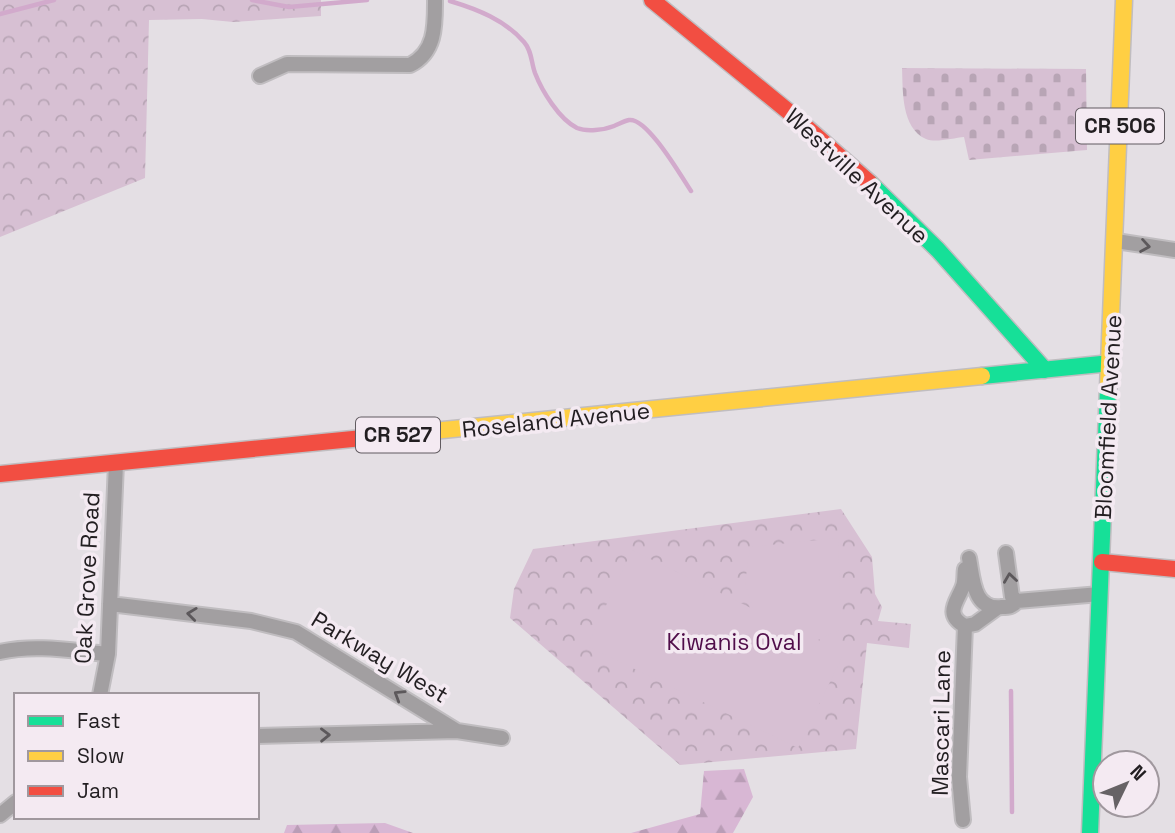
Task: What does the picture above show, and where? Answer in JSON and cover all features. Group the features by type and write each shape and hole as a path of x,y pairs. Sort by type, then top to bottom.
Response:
{"main road":[{"name":"Westville Avenue","path":"652,0 832,148 871,184 993,309 1045,370"},
{"name":"Bloomfield Avenue","path":"1090,833 1124,0"},
{"name":"Roseland Avenue","path":"0,474 1111,363"},
{"path":"1102,562 1175,569"}],"street":[{"path":"260,76 287,64 410,65 423,57 430,46 435,29 436,0"},
{"path":"1116,241 1175,250"},
{"name":"Oak Grove Road","path":"100,693 108,654 116,463"},
{"path":"1006,553 1012,597 1017,601 1100,594"},
{"name":"Mascari Lane","path":"963,820 959,777 965,626 956,618 954,606 962,589 964,570 969,558 976,593 985,604 997,608"},
{"path":"965,626 975,624 997,608 1013,606 1017,601"},
{"name":"Parkway West","path":"110,604 251,621 296,632 457,731"},
{"path":"0,652 40,648 108,654"},
{"path":"259,736 457,731 502,738"},
{"path":"0,815 14,804"}],"green space":[{"path":"0,0 321,0 321,16 233,22 202,19 149,20 145,178 0,237"},
{"path":"902,68 1086,69 1087,150 969,160 964,137 930,140 918,134 912,126 905,108"},
{"name":"Kiwanis Oval","path":"841,509 872,557 875,594 882,607 878,621 911,624 909,648 867,643 856,749 680,765 510,618 514,589 533,549"},
{"path":"838,538 841,629 818,640 844,653 798,748 587,646 632,550 753,609 745,583 750,547"},
{"path":"744,769 753,797 733,833 631,833 700,814 704,771"},
{"path":"385,823 413,833 284,833 287,825"}],"waterway":[{"path":"0,14 54,0"},
{"path":"252,0 289,7 367,0"},
{"path":"450,1 490,16 508,27 524,42 547,96 570,124 590,130 629,120 636,122 654,137 691,191"},
{"path":"1011,691 1012,812"}],"traffic: fast":[{"path":"870,183 938,250 1045,370"},
{"path":"982,376 1111,363"},
{"path":"1090,833 1108,388"}],"traffic: slow":[{"path":"1108,388 1124,0"},
{"path":"403,434 982,376"}],"traffic: jam":[{"path":"652,0 789,112 870,183"},
{"path":"0,474 403,434"},
{"path":"1102,562 1175,569"}]}
